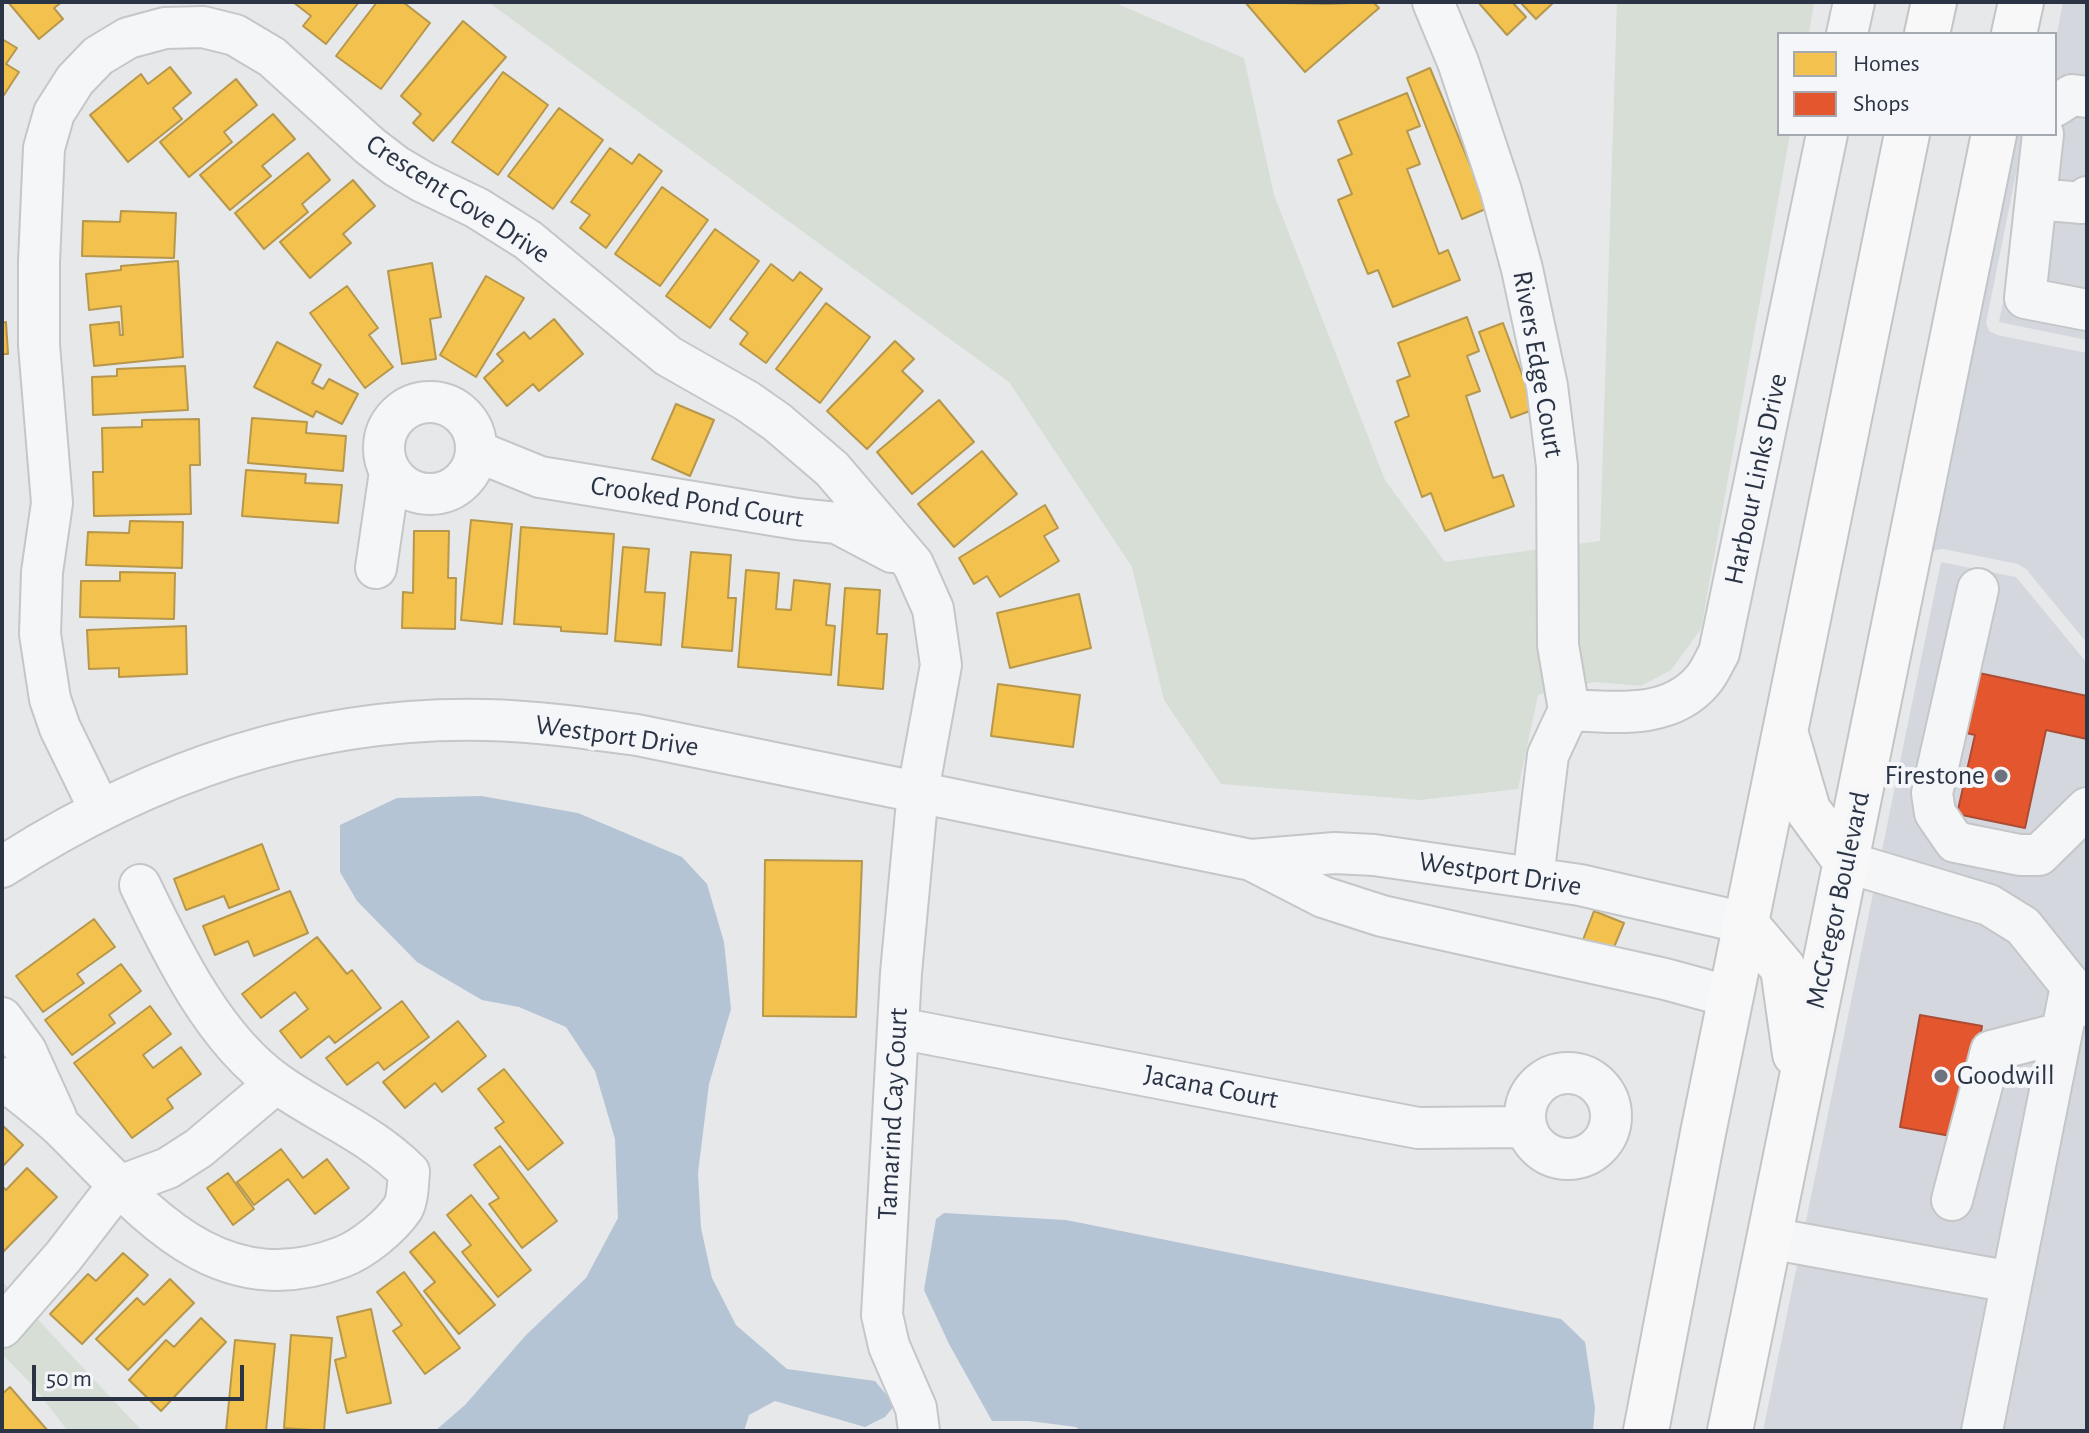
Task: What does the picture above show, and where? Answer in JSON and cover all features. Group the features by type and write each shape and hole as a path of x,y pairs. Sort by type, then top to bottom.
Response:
{"main road":[{"path":"1927,32 1934,2"},
{"path":"2014,32 2021,2"},
{"path":"1646,1431 1745,923 1907,136"},
{"name":"McGregor Boulevard","path":"1730,1431 1994,136"},
{"path":"1785,731 1808,810 1846,862"},
{"path":"1745,923 1783,968 1800,1088"}],"street":[{"name":"Rivers Edge Court","path":"1433,2 1458,62 1501,191 1522,269 1547,386 1557,466 1558,645 1569,710"},
{"path":"1847,32 1854,2"},
{"name":"Crescent Cove Drive","path":"100,810 60,728 50,699 40,634 42,572 52,503 39,345 44,148 54,113 75,80 98,56 128,38 165,28 203,27 235,35 272,57 396,166 477,208 528,240 668,356 747,401 832,469 913,564 933,609 941,665 918,791"},
{"path":"2057,105 2072,95 2087,97"},
{"name":"Harbour Links Drive","path":"1569,710 1639,713 1679,701 1703,680 1719,653 1827,136"},
{"path":"2043,136 2025,298 2087,310"},
{"path":"2036,199 2082,203 2087,197"},
{"path":"427,402 457,410 468,422 476,451 465,478 454,487 441,493 412,491 390,472 384,457 384,442 398,414 411,406 427,402"},
{"name":"Crooked Pond Court","path":"476,451 540,477 837,523 913,564"},
{"path":"376,568 390,472"},
{"path":"1978,589 1932,793 1935,813 1955,842 2039,855 2087,808"},
{"path":"1533,878 1548,755 1569,710"},
{"name":"Westport Drive","path":"2,867 44,839 157,782 216,760 278,743 345,730 421,721 557,724 637,735 1251,860 1323,897 1382,916 1731,997"},
{"name":"Tamarind Cay Court","path":"918,791 898,1028 882,1315 889,1346 916,1408 919,1431"},
{"path":"1989,905 1999,851"},
{"name":"Westport Drive","path":"1251,860 1348,853 1580,885 1745,923"},
{"path":"1846,862 1989,905 2023,926 2073,1008 2011,1282 1982,1431"},
{"path":"2,1078 61,1128 117,1187 171,1233 197,1249 225,1260 285,1270 315,1267 350,1254 379,1233 404,1206 409,1172 386,1149 276,1083 252,1061 206,1006 171,950 140,885"},
{"path":"1952,1200 1991,1051 2073,1008"},
{"path":"2,1018 26,1051 61,1128"},
{"name":"Jacana Court","path":"898,1028 1418,1128 1526,1127"},
{"path":"2,1327 63,1257 117,1187 168,1168 199,1148 276,1083"},
{"path":"1769,1238 2011,1282"}],"shaded area":[{"path":"488,2 1113,2 1244,58 1274,195 1385,480 1445,562 1600,541 1617,2 1814,2 1809,32 1777,32 1777,136 1790,136 1701,629 1671,670 1641,686 1595,682 1538,695 1518,789 1420,800 1221,784 1164,700 1132,567 1009,382"},
{"path":"2063,2 2087,2 2087,340 1999,322 2037,136 2057,136 2057,34"},
{"path":"2010,136 2024,136 1986,323 1989,331 1997,335 2087,353 2087,643 2026,569 2018,564 1943,549 1935,550 1930,555"},
{"path":"1941,562 2016,577 2087,663 2087,1431 1763,1431"},
{"path":"2,1281 142,1431 68,1431 34,1387 2,1354"}],"water":[{"path":"481,796 578,813 682,857 707,884 724,942 731,1009 709,1084 698,1173 701,1228 712,1278 736,1325 787,1369 875,1381 895,1405 885,1417 865,1427 775,1401 749,1415 744,1431 435,1431 465,1405 526,1335 586,1278 618,1218 615,1139 595,1071 566,1027 519,1007 482,1000 417,962 357,901 340,872 340,825 397,798"},
{"path":"944,1213 1066,1220 1561,1319 1585,1342 1595,1408 1593,1431 1080,1431 1076,1427 1029,1421 992,1421 949,1344 924,1290 936,1219"}],"building: Homes":[{"path":"8,2 62,2 54,8 63,19 39,39"},
{"path":"293,2 359,2 326,44 303,26 311,16"},
{"path":"377,2 403,2 430,23 381,89 336,56"},
{"path":"1245,2 1373,2 1379,8 1305,72"},
{"path":"1478,2 1512,2 1526,17 1507,35"},
{"path":"1520,2 1554,2 1536,19"},
{"path":"463,21 506,57 433,141 413,123 421,114 401,96"},
{"path":"2,39 17,48 6,64 19,72 2,98"},
{"path":"170,67 191,93 173,108 182,119 128,162 90,115 141,74 148,84"},
{"path":"1430,68 1488,208 1462,219 1407,78"},
{"path":"503,72 548,105 498,175 452,142"},
{"path":"236,79 257,105 224,132 232,142 189,177 160,142"},
{"path":"1407,93 1420,126 1407,131 1420,164 1407,169 1439,254 1448,250 1460,280 1393,307 1378,270 1368,274 1338,200 1352,194 1338,160 1352,154 1338,121"},
{"path":"559,108 603,140 553,209 508,176"},
{"path":"273,114 295,139 262,166 271,176 230,210 200,175"},
{"path":"610,148 632,164 639,154 662,171 606,248 580,228 590,215 571,202"},
{"path":"308,153 330,180 302,204 308,212 264,249 235,213"},
{"path":"353,180 375,206 343,234 351,243 310,278 280,242"},
{"path":"662,187 708,220 660,286 615,254"},
{"path":"121,211 176,213 174,258 82,256 83,221 120,222"},
{"path":"715,229 759,261 710,328 666,296"},
{"path":"178,261 183,357 94,366 90,325 119,322 120,335 123,335 121,306 89,310 86,274 121,270 121,266"},
{"path":"432,263 441,317 430,319 436,359 402,364 388,271"},
{"path":"771,264 793,281 800,272 822,289 766,363 740,344 748,333 730,319"},
{"path":"486,276 524,298 476,377 440,355"},
{"path":"347,286 378,328 369,335 393,367 365,388 310,313"},
{"path":"826,303 870,337 820,403 776,369"},
{"path":"1467,317 1479,351 1467,356 1480,391 1466,396 1493,478 1503,475 1514,506 1445,531 1431,493 1422,497 1395,422 1409,416 1397,381 1410,376 1398,343"},
{"path":"554,319 583,354 539,391 533,384 507,406 484,378 503,361 497,354 524,332 530,339"},
{"path":"6,322 8,354 2,354 2,323"},
{"path":"1503,323 1535,409 1511,418 1479,332"},
{"path":"895,341 914,359 902,371 923,391 867,449 827,411"},
{"path":"277,342 321,365 312,383 323,389 329,379 358,394 342,424 316,411 313,417 254,387"},
{"path":"185,366 188,410 93,415 92,377 117,376 117,369"},
{"path":"939,400 974,442 912,494 877,452"},
{"path":"676,404 714,420 690,476 652,459"},
{"path":"252,418 307,422 306,433 346,436 343,471 248,463"},
{"path":"199,419 200,465 190,465 191,514 94,516 93,472 103,472 102,428 142,427 142,420"},
{"path":"982,451 1017,494 954,547 918,504"},
{"path":"246,470 306,474 305,483 342,485 338,523 242,516"},
{"path":"1045,505 1058,528 1044,536 1059,561 1000,597 987,576 974,584 959,558"},
{"path":"471,520 512,524 502,624 461,620"},
{"path":"130,521 183,522 182,568 86,565 88,532 129,533"},
{"path":"521,527 614,534 607,634 514,624"},
{"path":"414,531 449,531 448,578 456,578 455,629 402,628 403,592 413,593"},
{"path":"623,547 649,549 645,592 665,593 661,645 615,641"},
{"path":"691,552 731,555 728,598 736,598 732,651 682,647"},
{"path":"746,570 779,573 776,609 791,610 794,580 830,584 826,625 835,626 831,675 738,667"},
{"path":"120,572 175,573 174,619 80,617 81,581 120,581"},
{"path":"845,588 880,590 877,634 887,634 883,689 838,685"},
{"path":"1079,594 1091,648 1010,668 997,613"},
{"path":"186,626 187,674 119,677 119,668 89,669 87,630"},
{"path":"998,684 1080,695 1073,747 991,736"},
{"path":"262,844 279,889 229,908 224,896 186,910 174,879"},
{"path":"765,860 862,861 856,1017 763,1016"},
{"path":"290,891 308,933 254,956 248,941 215,955 203,926"},
{"path":"1594,911 1624,923 1610,957 1581,945"},
{"path":"94,919 115,947 77,974 84,983 43,1012 16,976"},
{"path":"317,937 347,974 352,970 381,1008 335,1043 329,1036 301,1058 280,1031 308,1009 295,992 261,1018 242,994"},
{"path":"121,964 141,991 109,1015 115,1023 72,1055 45,1020"},
{"path":"402,1001 429,1037 384,1070 378,1062 347,1085 326,1058"},
{"path":"150,1006 171,1034 143,1055 153,1068 181,1047 201,1074 167,1099 173,1108 132,1138 74,1063"},
{"path":"458,1021 486,1056 442,1092 435,1083 405,1108 383,1082"},
{"path":"504,1069 563,1143 528,1170 495,1128 504,1122 478,1089"},
{"path":"2,1125 23,1145 2,1167"},
{"path":"500,1146 557,1221 522,1248 489,1204 499,1198 474,1165"},
{"path":"281,1149 303,1178 327,1159 349,1188 315,1214 288,1179 254,1205 237,1182"},
{"path":"27,1168 57,1197 2,1253 2,1186 6,1190"},
{"path":"228,1173 254,1209 233,1225 207,1188"},
{"path":"471,1195 531,1270 498,1297 462,1252 471,1245 447,1215"},
{"path":"434,1232 495,1305 459,1334 424,1291 435,1282 410,1252"},
{"path":"123,1253 148,1275 82,1344 50,1314 88,1274 96,1281"},
{"path":"404,1272 460,1348 425,1374 393,1331 402,1325 377,1292"},
{"path":"170,1279 194,1303 128,1370 96,1339 137,1298 144,1305"},
{"path":"371,1309 391,1403 347,1413 335,1360 346,1357 337,1317"},
{"path":"201,1318 226,1342 161,1411 129,1380 166,1340 174,1347"},
{"path":"291,1335 332,1338 324,1431 284,1428"},
{"path":"235,1340 275,1344 266,1431 226,1431"},
{"path":"10,1387 48,1431 2,1431 2,1394"}],"building: Shops":[{"name":"Firestone","path":"1979,673 2087,696 2087,739 2046,730 2025,828 1957,814 1975,735 1966,733"},
{"name":"Goodwill","path":"1920,1015 1982,1026 1962,1138 1900,1127"}],"place":[{"name":"Firestone","path":"2001,776"},
{"name":"Goodwill","path":"1941,1076"}]}
